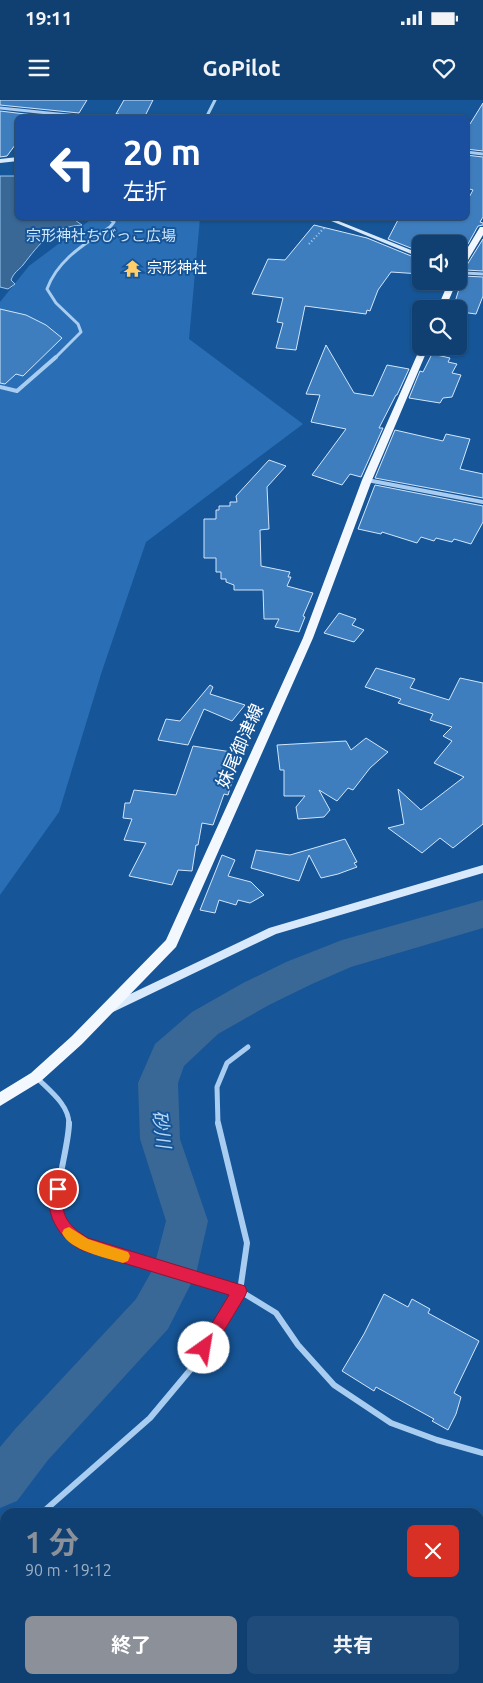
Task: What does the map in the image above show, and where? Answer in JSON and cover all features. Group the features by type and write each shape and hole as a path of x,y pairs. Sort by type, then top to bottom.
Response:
{"main road":[{"path":"467,256 483,229"},
{"name":"妹尾御津線","path":"0,1100 36,1077 106,1010 171,943 308,638 367,480 421,355"}],"street":[{"path":"208,115 215,100"},
{"path":"0,108 67,115"},
{"path":"469,152 483,154"},
{"path":"0,161 15,159"},
{"path":"0,387 17,391 70,345 81,332 78,324 56,303 47,289 50,279 58,266 110,227 114,222 111,220"},
{"path":"332,220 412,252"},
{"path":"467,273 483,274"},
{"path":"367,480 483,502"},
{"path":"106,1010 273,931 483,869"},
{"path":"48,1508 150,1418 196,1363 240,1291 247,1243 218,1130 217,1087 227,1063 248,1047"},
{"path":"36,1077 63,1105 69,1117 69,1136 56,1206 60,1222 69,1234 84,1244 240,1291 276,1313 298,1345 334,1385 390,1423 437,1440 483,1452"}],"path":[{"path":"309,244 329,220"}],"green space":[{"name":"宗形神社ちびっこ広場","path":"90,220 200,220 189,339 303,424 146,542 102,671 59,812 0,895 0,302 29,266"}],"shaded area":[{"path":"0,176 15,176 15,220 75,220 82,225 62,229 47,238 14,275 11,280 15,284 8,289 0,287"}],"building":[{"path":"0,100 87,100 79,113 0,105"},
{"path":"124,100 153,100 146,115 116,114"},
{"path":"483,103 483,151 469,149 470,124"},
{"path":"0,111 33,115 15,115 15,145 7,156 0,157"},
{"path":"469,155 483,157 483,217 480,222 483,225 478,226 468,244 467,235 412,235 412,248 388,239 398,220 469,220 469,197 473,190 469,189"},
{"path":"314,225 367,238 412,256 412,273 391,272 378,290 370,311 367,310 366,314 305,306 296,350 276,348 283,323 277,322 283,298 252,294 268,259 285,260"},
{"path":"483,239 483,271 467,270 467,265"},
{"path":"467,276 483,277 483,296 476,314 467,313 467,300 456,300 459,290 467,290"},
{"path":"0,309 26,315 46,325 62,338 23,376 16,374 5,384 0,383"},
{"path":"326,345 354,393 373,396 387,365 409,369 379,428 383,428 361,477 350,474 342,485 312,475 346,429 311,422 320,395 306,394"},
{"path":"432,355 450,358 448,362 457,364 452,373 461,375 452,397 443,398 440,403 409,398 420,371 423,372"},
{"path":"395,430 443,441 446,434 470,439 460,469 483,474 483,498 375,478"},
{"path":"269,460 286,466 267,487 269,529 260,530 261,566 290,572 288,577 291,577 287,586 313,593 303,616 305,617 299,632 275,627 279,619 264,619 263,590 234,590 234,585 226,582 226,579 221,579 221,572 216,572 216,558 204,558 204,519 216,519 216,510 219,510 219,506 230,506 230,502 237,502 236,496"},
{"path":"375,485 483,506 483,522 471,544 454,539 452,542 436,538 434,541 421,537 417,543 382,532 381,534 358,529"},
{"path":"339,613 356,619 352,625 364,630 354,642 324,633"},
{"path":"376,668 415,679 410,688 449,700 460,678 483,683 483,824 453,848 440,838 422,853 388,828 404,824 398,789 421,810 464,777 434,763 452,741 443,736 452,727 430,720 433,714 398,703 401,699 365,687"},
{"path":"210,685 213,687 210,694 245,705 232,721 204,709 188,745 158,740 166,719 180,721"},
{"path":"366,738 388,752 370,768 353,790 348,788 337,801 319,790 330,810 324,817 298,819 296,807 305,796 284,796 284,770 280,770 277,745 346,741 351,750"},
{"path":"193,746 238,753 235,765 237,765 228,795 224,794 213,825 202,823 192,871 178,870 172,885 129,876 146,843 124,840 132,819 123,818 125,803 130,803 134,790 176,795"},
{"path":"345,839 357,862 354,863 357,867 338,874 321,878 309,855 299,881 251,868 256,850 290,855"},
{"path":"222,855 235,860 228,876 251,882 264,895 250,903 238,900 236,905 219,900 215,913 200,910"},
{"path":"384,1294 408,1307 412,1299 430,1309 428,1313 479,1341 454,1393 461,1397 456,1414 448,1430 432,1421 434,1419 376,1387 374,1391 342,1371 364,1334"}],"waterway":[{"name":"砂川","path":"0,1484 32,1444 152,1314 174,1274 187,1221 160,1139 158,1083 169,1056 205,1023 256,994 299,973 342,955 483,914"}],"slow traffic":[{"path":"69,1233 84,1244 123,1256"}],"place":[{"name":"宗形神社","path":"133,268"}],"route":[{"path":"58,1189 56,1206 60,1222 69,1234 84,1244 240,1291 204,1348"}]}
